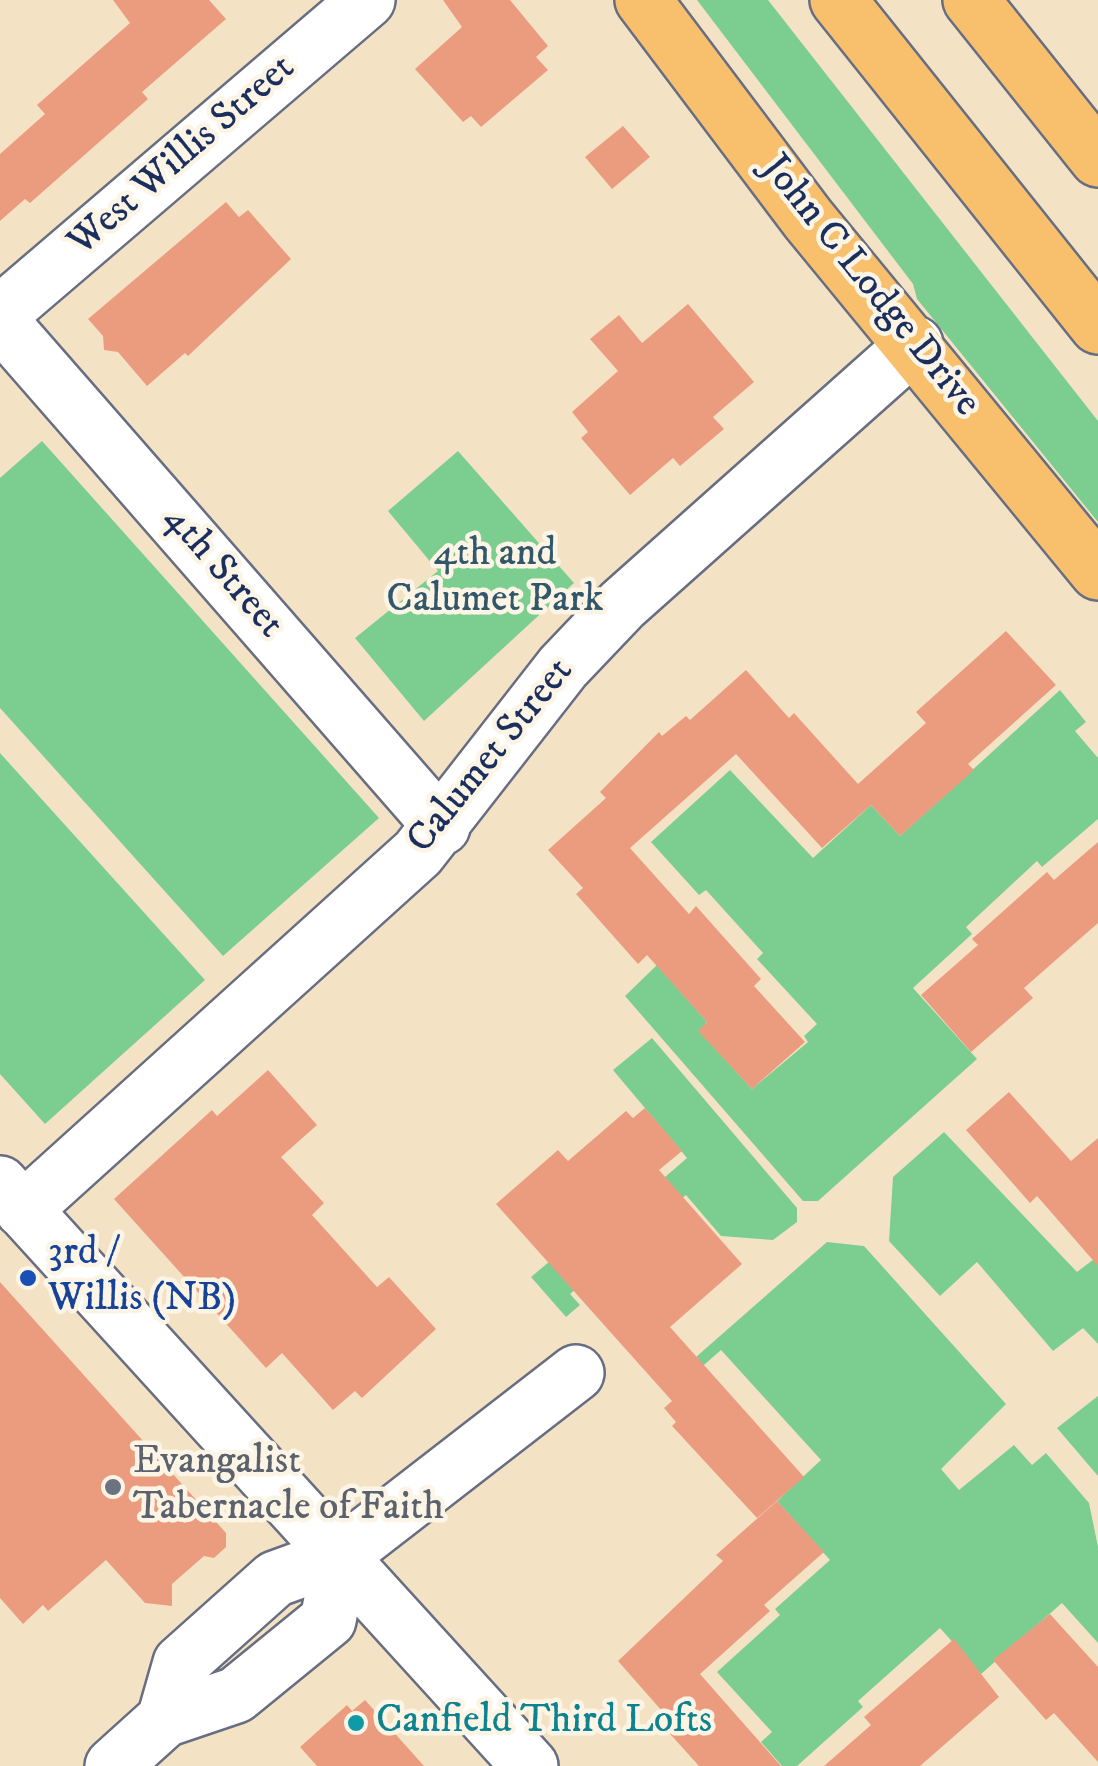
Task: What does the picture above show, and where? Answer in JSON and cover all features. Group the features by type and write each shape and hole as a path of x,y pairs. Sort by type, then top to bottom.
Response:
{"main road":[{"name":"John C Lodge Drive","path":"643,0 808,219 915,344 1098,572"},
{"path":"838,0 1098,326"},
{"path":"971,0 1098,159"},
{"path":"989,0 1098,99"}],"street":[{"name":"West Willis Street","path":"0,318 367,0"},
{"name":"4th Street","path":"0,318 442,826"},
{"name":"Calumet Street","path":"12,1197 418,854 493,752 622,606 915,344"},
{"path":"12,1197 530,1766"},
{"path":"114,1766 165,1719 181,1664 280,1575 341,1555 576,1373"}],"green space":[{"path":"697,0 768,0 1098,421 1098,522 917,299 913,284"},
{"path":"42,441 379,818 223,956 0,708 0,478"},
{"name":"4th and Calumet Park","path":"458,451 574,583 424,721 355,638 438,571 388,511"},
{"path":"1060,690 1086,722 1075,731 1098,758 1098,819 1042,867 1037,861 966,927 972,934 913,988 977,1059 818,1201 803,1201 625,996 657,965 707,1022 699,1031 752,1089 808,1042 804,1036 817,1024 757,959 763,953 706,890 699,895 651,842 730,770 813,858 871,805 900,836"},
{"path":"0,753 205,980 45,1124 0,1074"},
{"path":"652,1038 797,1208 797,1222 773,1240 721,1236 686,1195 570,1294 580,1305 566,1317 531,1277 611,1210 619,1217 687,1158 613,1070"},
{"path":"944,1132 1077,1272 1098,1256 1098,1344 1083,1328 1053,1351 977,1262 940,1296 889,1241 893,1177"},
{"path":"827,1242 864,1246 1006,1404 941,1469 959,1490 1014,1445 1032,1465 1046,1453 1089,1503 1098,1547 1098,1643 1062,1603 981,1674 940,1628 858,1701 863,1707 797,1766 782,1766 761,1742 772,1732 717,1672 780,1615 775,1609 830,1560 777,1501 821,1460 721,1350 672,1393 663,1386"},
{"path":"1098,1396 1098,1476 1057,1428"}],"building":[{"path":"113,0 209,0 226,19 142,92 148,99 30,203 25,199 0,221 0,154 45,114 37,105 130,23"},
{"path":"443,0 510,0 548,46 536,57 548,70 481,127 471,116 463,122 415,69 462,27"},
{"path":"623,126 650,157 612,189 585,157"},
{"path":"226,202 239,217 248,210 291,259 188,356 185,353 147,386 118,352 104,350 103,336 88,319"},
{"path":"688,304 754,382 713,417 724,429 680,466 673,458 630,495 581,438 588,432 572,412 618,371 590,339 619,315 642,343"},
{"path":"1006,631 1056,685 968,764 974,770 900,836 871,805 822,848 736,754 630,848 689,914 696,906 761,979 754,986 805,1042 752,1089 698,1031 707,1022 647,955 638,964 576,894 583,888 548,850 606,798 600,792 659,732 662,736 686,716 690,720 746,670 789,718 794,713 858,784 926,723 916,712"},
{"path":"1098,842 1098,923 1024,988 1033,998 971,1052 921,995 978,945 972,939 1047,872 1054,880"},
{"path":"268,1070 317,1125 281,1157 324,1203 312,1215 377,1287 389,1277 436,1329 362,1398 355,1391 333,1410 282,1353 266,1368 114,1199 212,1110 217,1116"},
{"path":"1009,1092 1071,1161 1098,1138 1098,1266 1037,1196 1030,1203 966,1130"},
{"path":"645,1108 682,1151 659,1170 742,1264 670,1327 804,1477 757,1518 672,1426 676,1422 664,1408 672,1401 496,1204 558,1150 568,1161 626,1111 633,1118"},
{"name":"Evangalist Tabernacle of Faith","path":"0,1282 226,1533 226,1547 214,1558 204,1556 172,1584 172,1606 145,1603 106,1560 48,1611 43,1605 23,1624 0,1598"},
{"path":"777,1501 824,1552 764,1605 770,1611 700,1674 781,1766 699,1766 662,1725 669,1719 618,1661 723,1561 716,1555"},
{"path":"1050,1614 1098,1667 1098,1762 1054,1713 1046,1720 993,1660"},
{"path":"954,1639 999,1697 920,1766 824,1766 871,1725 864,1717"},
{"name":"Canfield Third Lofts","path":"365,1700 424,1766 317,1766 300,1747 347,1705 352,1711"}],"place":[{"name":"3rd / Willis (NB)","path":"28,1278"},
{"name":"Evangalist Tabernacle of Faith","path":"113,1487"},
{"name":"Canfield Third Lofts","path":"356,1723"}]}
